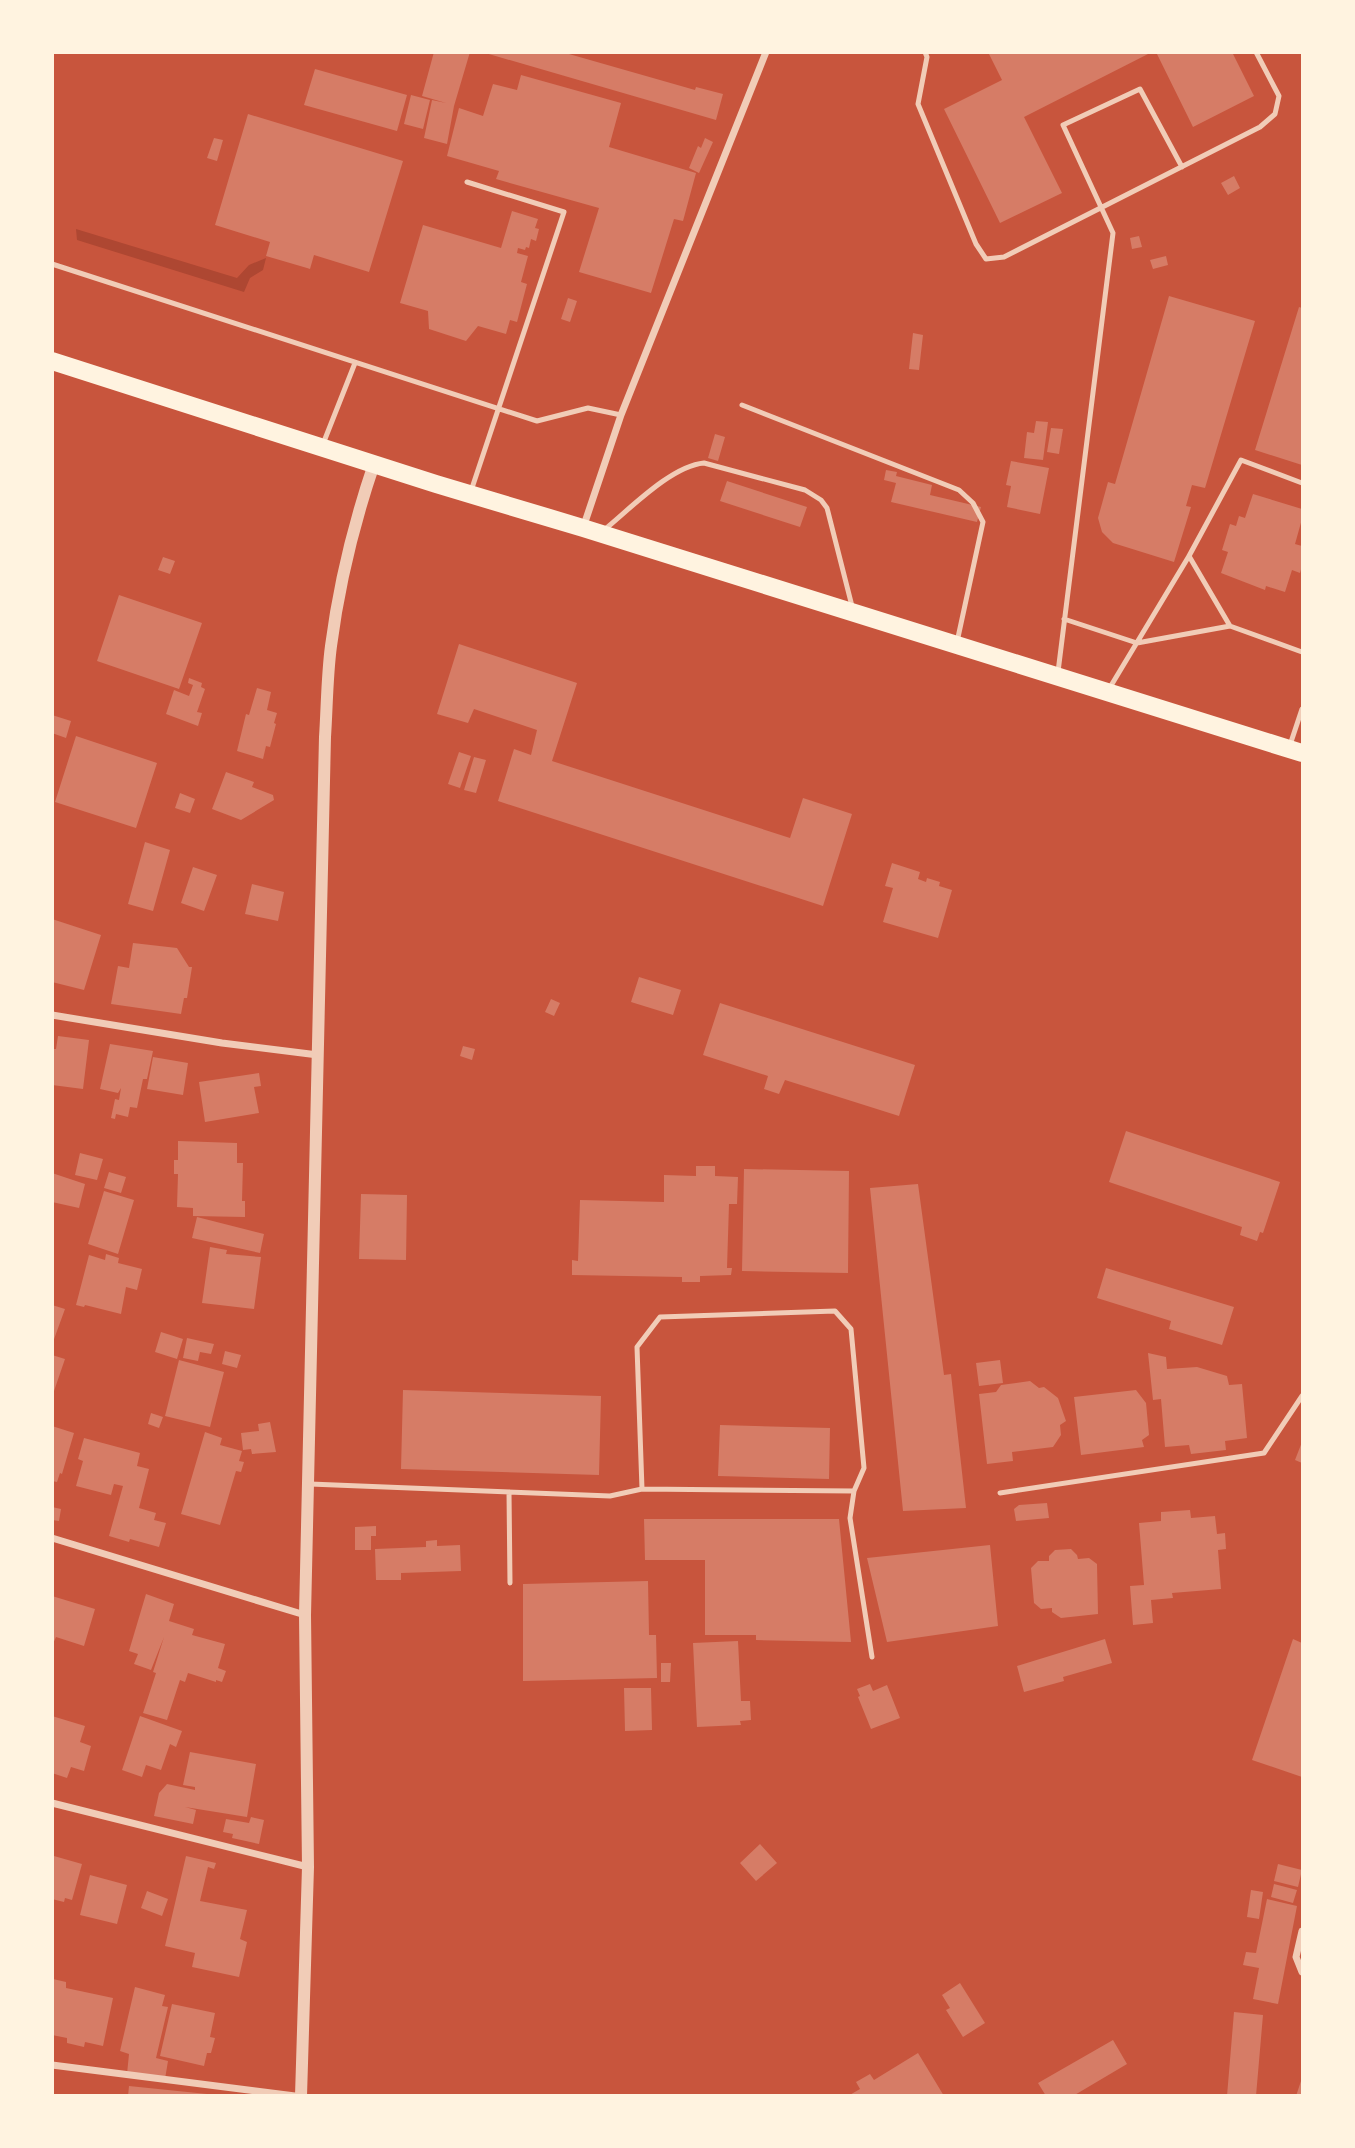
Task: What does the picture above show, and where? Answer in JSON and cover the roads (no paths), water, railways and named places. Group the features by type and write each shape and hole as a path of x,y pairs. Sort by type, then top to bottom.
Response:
{"main road":[{"path":"52,361 1296,751"}],"street":[{"path":"591,531 621,415 766,52"},
{"path":"301,2095 308,1867 305,1615 325,737 330,648 341,583 374,464"},
{"path":"52,1015 222,1043 319,1055"},
{"path":"52,1538 305,1615"},
{"path":"52,1803 308,1867"},
{"path":"1303,1931 1296,1957 1303,1972"},
{"path":"52,2065 295,2095"}],"lane":[{"path":"925,52 918,104 976,244 986,258 1004,257 1260,127 1275,114 1279,96 1256,52"},
{"path":"1057,676 1114,233 1063,124 1140,89 1182,167"},
{"path":"467,182 564,212 470,494"},
{"path":"52,264 537,421 588,408 621,415"},
{"path":"322,447 355,363"},
{"path":"742,405 959,489 973,503 983,522 956,645"},
{"path":"1107,692 1189,556 1241,460 1303,483"},
{"path":"591,531 675,472 694,464 704,463 806,490 821,500 827,508 854,613"},
{"path":"1189,556 1230,626"},
{"path":"1064,619 1137,643 1230,626 1303,652"},
{"path":"1296,751 1303,709"},
{"path":"642,1489 637,1346 660,1317 835,1311 851,1329 864,1468 854,1491 850,1518 872,1657"},
{"path":"1000,1493 1264,1453 1303,1396"},
{"path":"309,1484 610,1496 642,1489 854,1491"},
{"path":"509,1492 510,1583"}]}
